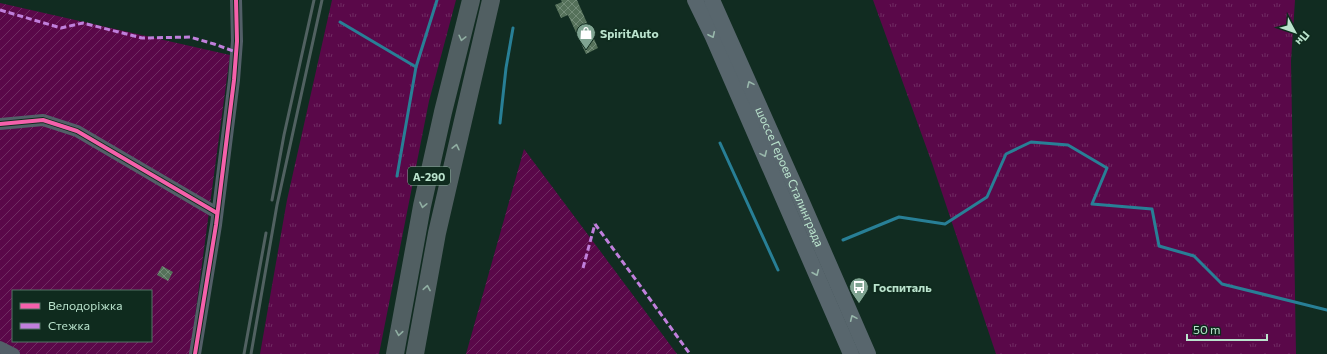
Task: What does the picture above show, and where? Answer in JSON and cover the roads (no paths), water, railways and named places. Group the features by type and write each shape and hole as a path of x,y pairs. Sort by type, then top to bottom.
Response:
{"highway":[{"name":"А-290","path":"395,354 422,206 443,112 471,0"},
{"name":"А-290","path":"415,354 437,233 491,0"}],"main road":[{"name":"шоссе Героев Сталинграда","path":"695,0 851,354"},
{"name":"шоссе Героев Сталинграда","path":"712,0 868,354"}],"street":[{"path":"195,354 217,213 234,80 237,41 236,0"},
{"path":"0,124 43,120 77,131 217,213"},
{"path":"0,347 14,354"}],"waterway":[{"path":"397,176 416,67 437,0"},
{"path":"340,22 416,67"},
{"path":"500,123 506,68 513,28"},
{"path":"843,240 899,217 945,224 987,197 1006,154 1031,142 1068,145 1107,168 1092,204 1152,209 1159,246 1194,256 1222,284 1327,310"},
{"path":"720,143 778,270"}],"railway":[{"path":"272,200 284,135 314,0"},
{"path":"251,354 277,205 322,0"},
{"path":"244,354 266,233"}],"place":[{"name":"SpiritAuto","path":"586,50"},
{"name":"Госпиталь","path":"859,304"}]}
